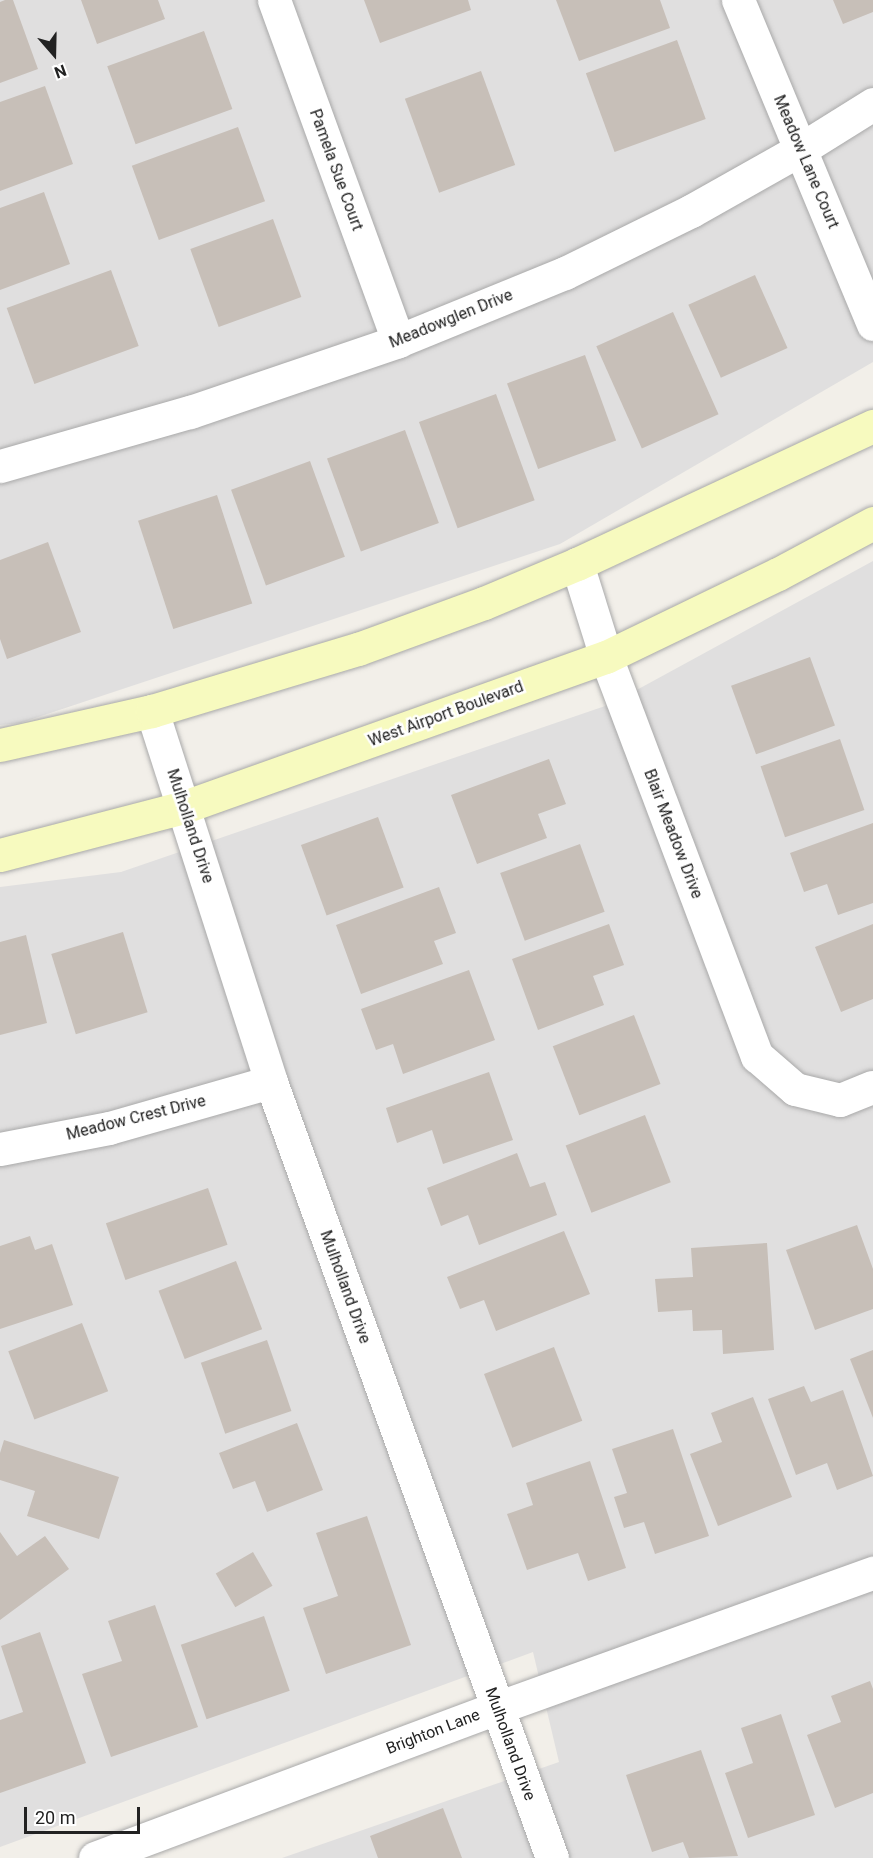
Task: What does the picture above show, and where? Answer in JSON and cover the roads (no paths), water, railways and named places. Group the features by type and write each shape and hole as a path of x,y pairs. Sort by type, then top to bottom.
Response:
{"main road":[{"path":"0,745 152,711 358,649 484,603 577,564 873,426"},
{"name":"West Airport Boulevard","path":"0,855 184,807 606,657 778,574 873,523"}],"street":[{"name":"Pamela Sue Court","path":"274,0 398,341"},
{"name":"Meadow Lane Court","path":"738,0 873,324"},
{"name":"Meadowglen Drive","path":"0,466 190,412 398,341 565,273 691,212 801,149 873,104"},
{"name":"Blair Meadow Drive","path":"577,564 606,657 757,1056 795,1089 840,1100 873,1087"},
{"name":"Mulholland Drive","path":"152,711 271,1082 552,1858"},
{"name":"Meadow Crest Drive","path":"0,1149 109,1128 271,1082"},
{"name":"Brighton Lane","path":"95,1858 497,1708 873,1573"}]}
